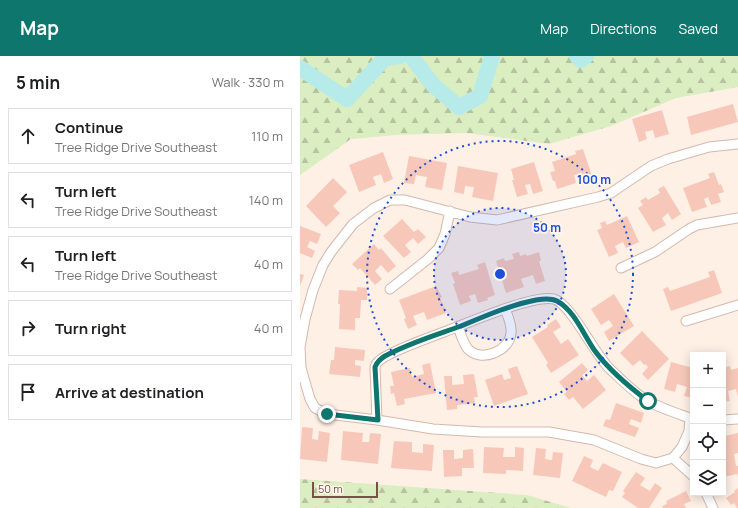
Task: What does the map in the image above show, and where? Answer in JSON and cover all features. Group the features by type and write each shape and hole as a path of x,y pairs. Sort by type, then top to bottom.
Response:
{"street":[{"path":"690,424 689,431 682,447 674,458 656,463 640,459 594,440 549,432 482,432 434,429 327,414 315,408 310,399 302,368 300,347 305,319 323,265 331,252 353,224 374,208 390,200 405,200 470,217 497,220 611,193 651,166 668,159 708,147 738,144"},
{"path":"390,289 428,259 439,248 446,234 450,211"},
{"path":"621,268 655,252 697,225 738,218"},
{"path":"378,420 375,367 384,357 415,343 505,309 535,300 545,299 554,300 563,304 570,311 595,351 610,369 634,391 648,401 690,418"},
{"path":"686,321 738,305"},
{"path":"458,327 468,350 482,356 493,354 504,348 511,334 511,327 505,309"},
{"path":"726,420 738,419"},
{"path":"674,458 690,473"},
{"path":"707,496 712,508"}],"green space":[{"path":"300,56 738,56 738,87 676,98 611,126 549,144 466,133 396,135 351,139 300,175"},
{"path":"300,479 527,495 571,508 300,508"}],"building":[{"path":"733,104 738,122 691,135 687,117"},
{"path":"662,110 669,134 655,138 653,130 645,132 647,139 639,142 632,119"},
{"path":"583,149 593,179 584,182 581,173 574,175 576,183 557,189 550,172 555,171 552,162 576,154 575,151"},
{"path":"383,152 393,179 384,183 381,174 373,177 376,185 359,192 349,165"},
{"path":"409,156 447,163 442,190 425,187 427,177 416,175 414,184 404,183"},
{"path":"534,162 543,191 533,194 530,184 525,185 528,194 517,197 512,180 514,180 511,169"},
{"path":"458,166 498,173 493,201 472,197 474,187 465,186 464,194 454,192"},
{"path":"714,172 719,185 721,184 724,192 718,194 721,202 711,205 708,197 704,199 707,207 692,212 683,188 710,178 708,174"},
{"path":"333,178 347,192 333,206 340,213 326,227 306,206"},
{"path":"664,186 681,214 672,220 668,213 662,218 666,225 653,232 638,208 643,205 640,201 646,197 648,200 660,193 658,189"},
{"path":"627,216 639,242 626,248 623,242 615,246 618,253 609,257 597,230 602,228 600,223 605,221 607,225"},
{"path":"402,219 414,232 418,229 426,237 418,244 413,238 405,245 411,252 404,258 383,236"},
{"path":"300,226 321,234 317,244 310,241 307,247 315,251 312,258 300,253"},
{"path":"374,244 379,250 381,248 396,266 388,273 381,265 375,271 382,279 375,285 360,268 358,270 352,264"},
{"path":"519,252 520,256 526,254 527,256 539,252 541,261 539,261 545,281 536,284 533,275 521,279 524,287 506,293 496,261 504,258 505,261 514,259 512,254"},
{"path":"485,262 495,295 487,298 488,300 478,303 475,294 469,296 471,301 460,305 451,273 458,271 459,275 479,269 477,265"},
{"path":"714,270 722,293 671,311 663,289 668,287 670,291 710,277 708,272"},
{"path":"300,274 304,275 300,286"},
{"path":"436,286 442,297 440,298 446,313 427,320 424,312 413,316 417,325 408,329 404,319 406,318 399,300"},
{"path":"357,287 367,288 367,300 361,300 360,318 355,318 355,330 339,329 339,290 357,291"},
{"path":"614,294 634,326 609,341 604,332 613,326 609,320 601,325 591,309"},
{"path":"556,319 561,327 553,332 561,344 568,339 579,355 551,373 546,365 548,363 532,337 548,327 547,325"},
{"path":"642,331 669,359 648,380 642,374 648,367 645,364 644,365 640,360 633,366 620,353"},
{"path":"335,347 365,350 364,361 355,360 355,365 361,366 360,377 329,374 331,360 334,360"},
{"path":"671,362 690,367 690,397 684,396 687,387 677,384 675,392 664,389"},
{"path":"430,363 436,393 404,399 405,404 397,406 394,393 391,394 390,386 394,386 391,372 410,368 412,377 424,374 422,365"},
{"path":"582,363 588,370 582,375 587,381 594,375 606,390 583,409 573,397 569,400 564,394 567,392 559,382"},
{"path":"517,366 528,394 494,406 485,380 502,374 504,380 511,378 508,369"},
{"path":"730,366 731,370 738,368 738,397 736,389 728,391 730,401 726,402 726,388 726,367"},
{"path":"474,374 478,397 474,397 475,403 457,405 457,409 447,410 444,376 452,376 452,385 464,384 463,375"},
{"path":"616,403 644,413 641,423 631,419 629,424 639,428 635,437 603,426 606,419 610,420"},
{"path":"302,427 313,428 312,439 318,440 319,431 330,433 327,462 300,459"},
{"path":"343,431 363,433 362,442 369,442 370,433 381,434 378,464 341,460"},
{"path":"738,433 738,453 734,454 736,466 738,466 738,476 737,474 726,476 726,436"},
{"path":"394,441 412,442 412,452 423,453 423,444 434,445 432,471 391,468"},
{"path":"484,447 504,448 503,457 515,457 515,447 524,448 523,471 506,470 506,474 483,473"},
{"path":"536,448 546,449 545,459 552,460 553,452 563,453 560,478 533,475"},
{"path":"473,449 474,468 462,468 462,476 444,477 443,450 454,450 454,459 463,458 463,450"},
{"path":"584,456 593,460 590,467 598,471 603,463 622,472 613,491 609,490 606,497 572,481"},
{"path":"636,472 645,478 640,485 650,491 655,483 662,488 649,508 638,508 622,497 625,493 623,491"},
{"path":"738,488 737,508 734,503 731,505 726,498"},
{"path":"686,491 691,501 684,504 686,508 663,508 662,506 667,504 666,501"}],"waterway":[{"path":"300,68 347,99 385,58 400,56"},
{"path":"411,56 433,85 459,107 480,96 492,56"},
{"path":"577,56 581,60 586,56"}],"route":[{"path":"327,414 378,420 375,367 384,357 415,343 512,306 545,299 554,300 563,304 570,311 595,351 610,369 634,391 648,401"}]}
